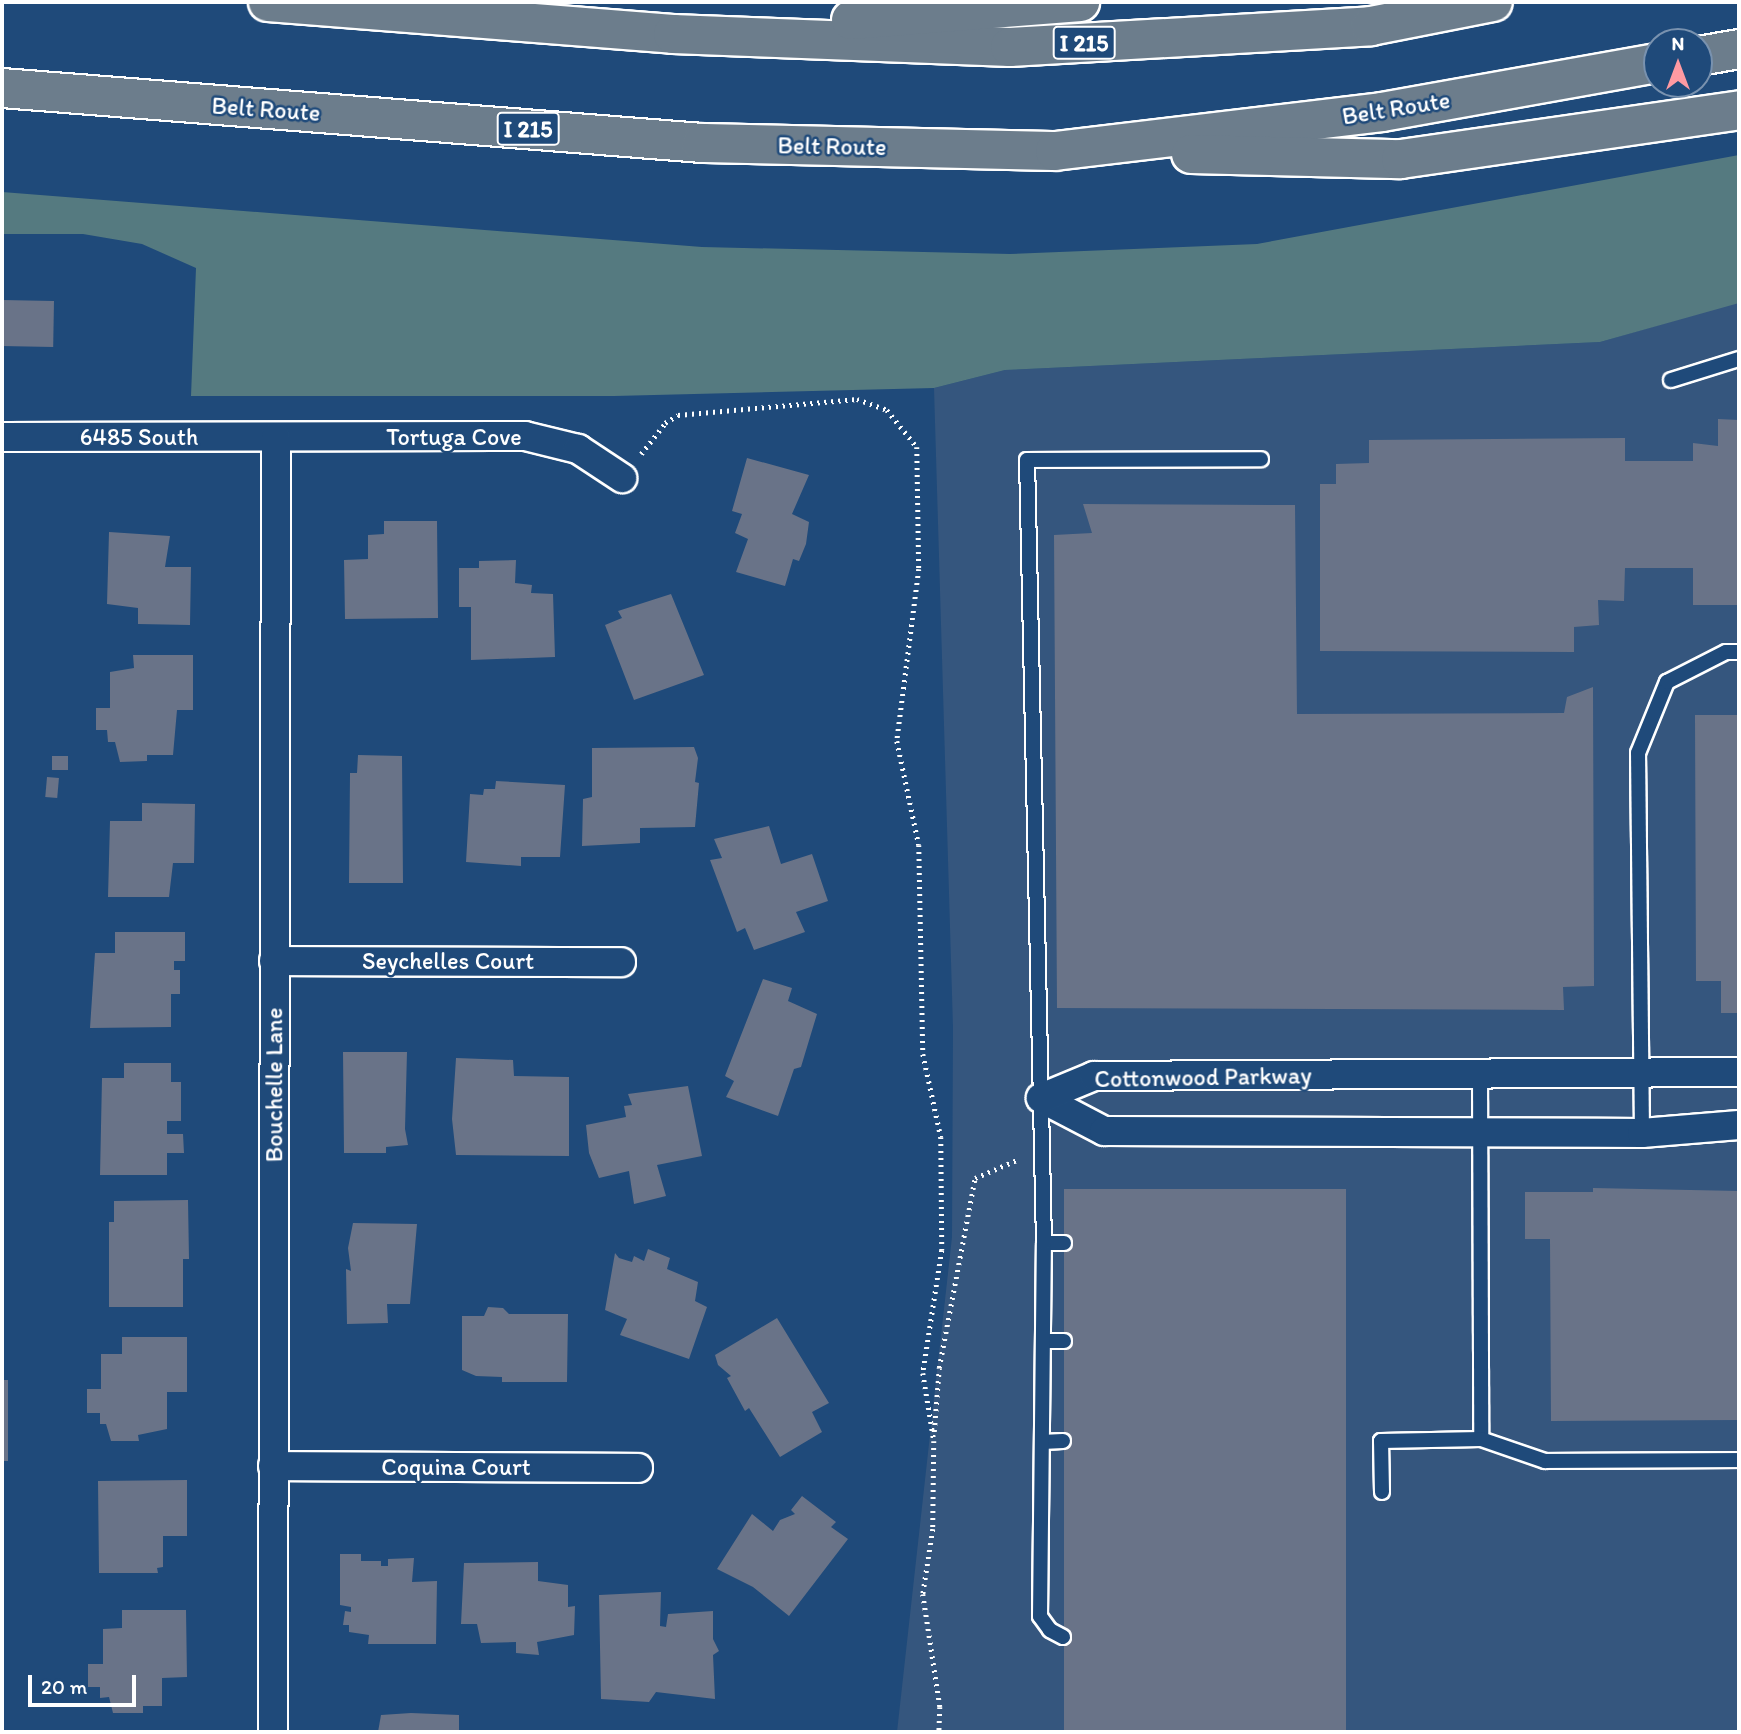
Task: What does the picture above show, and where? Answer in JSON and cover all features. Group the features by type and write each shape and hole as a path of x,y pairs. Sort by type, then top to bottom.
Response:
{"highway":[{"name":"I 215","path":"268,2 673,34 1010,47 1371,26 1493,2"},
{"path":"673,34 1080,2"},
{"path":"1713,53 1739,48"},
{"name":"Belt Route","path":"2,88 702,143 1055,151 1382,112 1643,65"},
{"path":"1055,151 1401,159 1739,110"}],"street":[{"name":"Tortuga Cove","path":"276,437 526,436 578,449 622,478"},
{"name":"6485 South","path":"2,437 276,437"},
{"name":"Bouchelle Lane","path":"273,1732 276,437"},
{"name":"Seychelles Court","path":"274,961 621,962"},
{"name":"Cottonwood Parkway","path":"1041,1098 1094,1076 1739,1072"},
{"name":"Cottonwood Parkway","path":"1041,1098 1104,1130 1642,1133 1739,1125"},
{"name":"Coquina Court","path":"273,1466 638,1468"}],"lane":[{"path":"1671,380 1739,359"},
{"path":"1063,1637 1050,1630 1040,1616 1044,1243 1027,460 1261,459"},
{"path":"1642,1133 1638,753 1667,682 1726,652 1739,652"},
{"path":"1480,1073 1481,1439"},
{"path":"1044,1243 1064,1243"},
{"path":"1043,1341 1064,1341"},
{"path":"1382,1492 1381,1441 1481,1439 1545,1461 1739,1460"},
{"path":"1042,1442 1063,1441"}],"path":[{"path":"665,424 678,415 857,400 887,410 917,447 919,569 897,741 919,845 923,1054 941,1137 942,1250 923,1373 934,1441"},
{"path":"939,1732 940,1707 923,1594 933,1529 934,1441 939,1368 975,1178 1024,1157"}],"shaded area":[{"path":"1739,302 1739,1732 897,1732 952,1237 953,1028 934,388 1005,370 1600,342"}],"green space":[{"path":"1739,155 1739,303 1600,342 1005,370 934,388 614,396 191,396 196,268 142,244 83,234 2,234 2,192 702,247 1010,254 1257,244"}],"building":[{"path":"2,300 54,301 53,347 2,346"},
{"path":"1718,419 1739,420 1739,605 1693,605 1693,568 1625,568 1624,601 1598,600 1599,625 1574,627 1574,652 1320,651 1320,484 1336,484 1336,464 1369,463 1369,440 1625,438 1625,461 1693,461 1693,443 1718,446"},
{"path":"747,458 809,475 792,514 809,522 806,544 799,561 793,559 785,586 736,572 748,539 735,533 742,514 732,511"},
{"path":"1083,504 1295,505 1297,714 1564,713 1567,697 1593,687 1594,986 1563,987 1564,1010 1057,1008 1054,535 1092,533"},
{"path":"384,521 437,521 438,618 345,619 344,560 368,559 368,535 384,534"},
{"path":"109,532 170,536 165,567 191,567 190,625 138,624 138,608 107,604"},
{"path":"516,560 515,583 532,585 531,593 553,594 555,657 471,660 471,607 459,607 459,568 479,568 479,561"},
{"path":"671,594 704,675 634,700 605,625 622,618 618,611"},
{"path":"133,655 193,655 193,710 177,710 173,755 147,755 147,761 120,762 115,742 108,742 107,730 96,730 96,708 110,708 110,672 134,668"},
{"path":"1695,715 1739,715 1739,1013 1721,1013 1721,981 1696,981"},
{"path":"694,747 698,758 695,782 699,783 695,827 640,828 640,843 582,846 583,799 592,797 592,748"},
{"path":"358,755 402,756 403,883 349,883 350,773 357,773"},
{"path":"52,756 68,756 68,770 52,770"},
{"path":"47,777 59,778 57,798 45,797"},
{"path":"496,781 565,785 560,857 521,857 521,866 466,862 470,794 483,795 484,789 495,789"},
{"path":"142,803 195,804 194,863 173,863 169,897 108,897 110,821 142,821"},
{"path":"769,826 781,864 812,854 828,901 796,912 805,932 754,950 745,928 737,932 710,860 722,858 714,839"},
{"path":"115,932 185,932 185,961 174,961 174,970 180,970 180,994 171,994 171,1027 90,1028 95,953 115,953"},
{"path":"763,979 792,988 788,1001 817,1014 801,1067 794,1069 778,1116 726,1097 734,1081 725,1076"},
{"path":"343,1052 407,1052 405,1129 408,1145 386,1147 386,1153 344,1153"},
{"path":"456,1058 513,1060 514,1076 569,1077 569,1156 456,1155 452,1119"},
{"path":"124,1063 171,1063 171,1082 181,1082 181,1121 167,1121 167,1134 183,1134 184,1153 167,1153 167,1175 100,1175 102,1078 124,1078"},
{"path":"688,1086 702,1156 657,1165 666,1196 634,1204 629,1171 599,1178 589,1153 586,1125 626,1117 624,1106 632,1105 628,1094"},
{"path":"1593,1188 1739,1191 1739,1420 1551,1421 1550,1239 1525,1239 1525,1192 1593,1192"},
{"path":"1064,1189 1346,1189 1346,1732 1064,1732"},
{"path":"188,1200 189,1259 183,1259 183,1307 109,1307 109,1222 114,1222 114,1201"},
{"path":"353,1223 417,1224 410,1304 387,1304 388,1323 347,1324 346,1269 351,1271 348,1248"},
{"path":"648,1249 670,1258 667,1269 698,1282 695,1301 707,1307 689,1359 620,1335 627,1319 605,1310 615,1253 619,1258 632,1262 634,1256 644,1261"},
{"path":"488,1307 503,1308 509,1314 568,1314 567,1382 502,1382 502,1377 476,1376 462,1370 462,1316 484,1316"},
{"path":"777,1318 829,1403 812,1412 822,1432 780,1457 749,1408 745,1411 727,1378 731,1376 718,1365 715,1355"},
{"path":"122,1337 187,1337 187,1392 167,1392 167,1429 138,1435 139,1441 111,1441 106,1424 100,1424 100,1413 87,1413 87,1389 101,1389 101,1354 122,1354"},
{"path":"2,1380 8,1380 8,1461 2,1461"},
{"path":"187,1480 187,1536 163,1536 163,1567 157,1568 158,1573 99,1573 98,1481"},
{"path":"802,1496 836,1522 831,1527 848,1539 789,1616 753,1587 717,1569 752,1514 773,1531 780,1520 795,1514 791,1510"},
{"path":"340,1554 361,1554 361,1561 381,1561 381,1566 388,1566 388,1559 414,1558 412,1582 437,1581 436,1644 368,1644 369,1635 349,1632 349,1625 343,1625 345,1611 351,1612 351,1607 340,1605"},
{"path":"538,1562 538,1581 568,1585 568,1607 575,1606 574,1635 537,1642 539,1655 516,1653 516,1642 481,1643 477,1624 461,1624 464,1563"},
{"path":"661,1592 660,1626 666,1627 668,1614 713,1611 713,1639 719,1651 713,1655 715,1699 656,1692 649,1702 601,1699 599,1595"},
{"path":"122,1610 186,1610 187,1677 162,1678 162,1706 143,1706 143,1713 113,1713 109,1697 100,1698 100,1687 88,1687 88,1664 103,1664 103,1629 122,1628"},
{"path":"381,1715 459,1715 459,1732 378,1732"}]}
